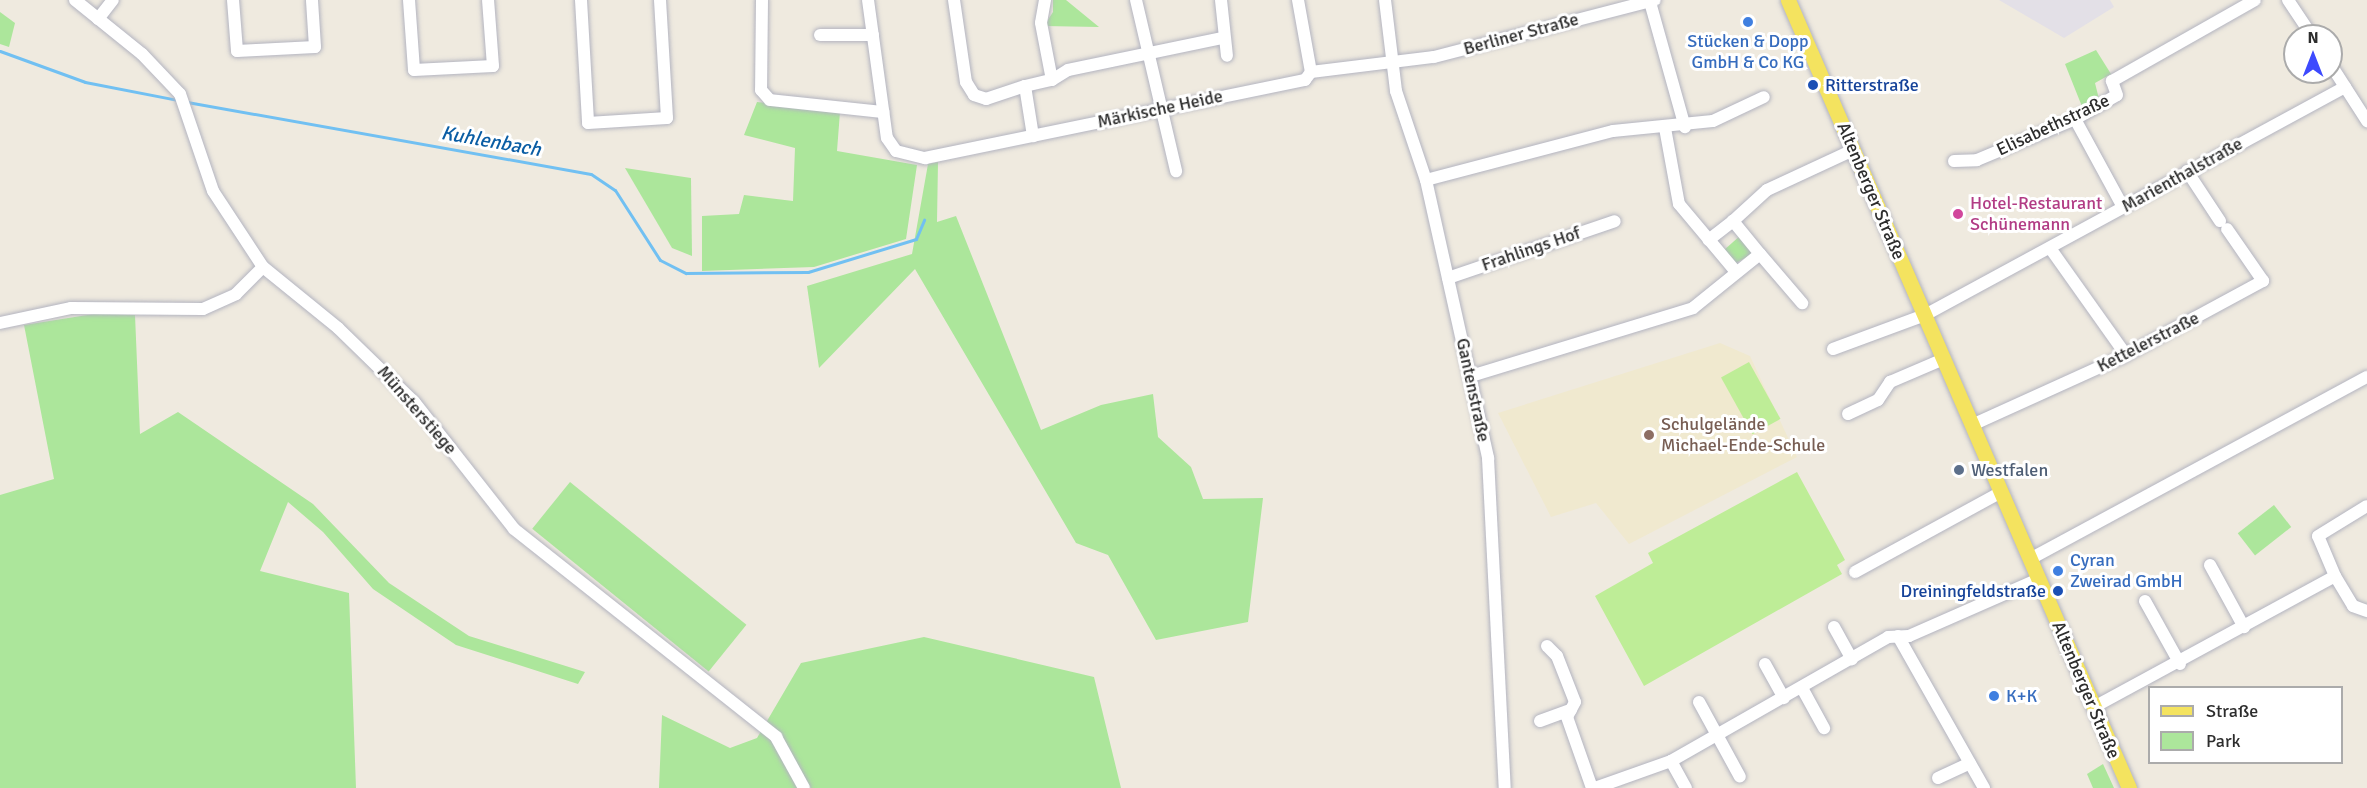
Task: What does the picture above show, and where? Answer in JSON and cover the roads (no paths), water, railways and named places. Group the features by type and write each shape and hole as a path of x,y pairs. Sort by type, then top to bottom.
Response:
{"main road":[{"name":"Altenberger Straße","path":"1788,0 2129,788"}],"street":[{"name":"Münsterstiege","path":"75,0 180,94 187,108 213,191 263,267 338,328 415,403 514,529 776,737 804,788"},
{"path":"98,19 113,0"},
{"path":"233,0 237,51 315,47 312,0"},
{"path":"409,0 414,70 493,66 488,0"},
{"path":"580,0 588,123 667,118 660,0"},
{"path":"762,0 761,90 770,100 883,112 868,0"},
{"path":"954,0 966,82 974,95 997,97 1024,86 1052,80 1068,70 1223,38"},
{"path":"1045,0 1041,23 1052,80"},
{"path":"1136,0 1176,171"},
{"path":"1221,0 1227,25 1223,38 1227,56"},
{"path":"1298,0 1311,72"},
{"name":"Gantenstraße","path":"1385,0 1392,63 1426,180 1471,376 1491,478 1505,788"},
{"name":"Elisabethstraße","path":"1954,161 1977,159 2075,119 2118,95 2112,81 2255,0"},
{"path":"2288,0 2304,24"},
{"name":"Berliner Straße","path":"1392,63 1434,57 1632,3 1653,1 1685,127"},
{"path":"819,35 873,35"},
{"name":"Märkische Heide","path":"883,112 891,146 925,158 1305,80 1311,72 1392,63"},
{"path":"2343,84 2367,121"},
{"path":"1024,86 1033,136"},
{"name":"Marienthalstraße","path":"1925,315 2345,87"},
{"path":"1426,180 1613,131 1685,127 1764,97"},
{"path":"2075,119 2123,207"},
{"path":"1665,128 1679,204 1736,272"},
{"path":"1710,240 1767,190 1853,150"},
{"name":"Kettelerstraße","path":"1972,425 2126,355 2263,281 2187,171"},
{"name":"Frahlings Hof","path":"1448,278 1615,221"},
{"path":"1733,221 1802,303"},
{"path":"2050,248 2126,355"},
{"path":"1471,376 1681,311 1702,302 1760,254"},
{"path":"0,323 71,308 203,309 236,294 263,267"},
{"path":"1833,349 1925,315"},
{"path":"1848,414 1878,400 1890,382 1944,359"},
{"path":"2030,559 2367,377"},
{"path":"1855,572 2001,492"},
{"path":"2367,506 2318,536 2335,576 2353,606 2367,611"},
{"path":"2210,565 2244,627"},
{"path":"2094,707 2180,664 2335,576"},
{"path":"1547,646 1575,702 1567,717 1593,788 1671,761 1852,659 1898,636 1980,608 2039,579"},
{"path":"2145,601 2180,664"},
{"path":"1834,627 1852,659"},
{"path":"1898,636 1984,788"},
{"path":"1765,664 1784,698"},
{"path":"1802,688 1824,728"},
{"path":"1699,702 1740,777"},
{"path":"1540,721 1571,710"},
{"path":"1671,761 1686,788"},
{"path":"1938,778 1970,763"}],"waterway":[{"name":"Kuhlenbach","path":"0,51 85,82 178,100"},
{"name":"Kuhlenbach","path":"187,102 591,174 615,190 660,260 686,273 808,272 916,239 924,220"}],"place":[{"name":"Stücken & Dopp GmbH & Co KG","path":"1748,22"},
{"name":"Ritterstraße","path":"1813,85"},
{"name":"Hotel-Restaurant Schünemann","path":"1958,214"},
{"name":"Schulgelände Michael-Ende-Schule","path":"1649,435"},
{"name":"Westfalen","path":"1959,470"},
{"name":"Cyran Zweirad GmbH","path":"2058,571"},
{"name":"Dreiningfeldstraße","path":"2058,591"},
{"name":"K+K","path":"1994,696"}]}
